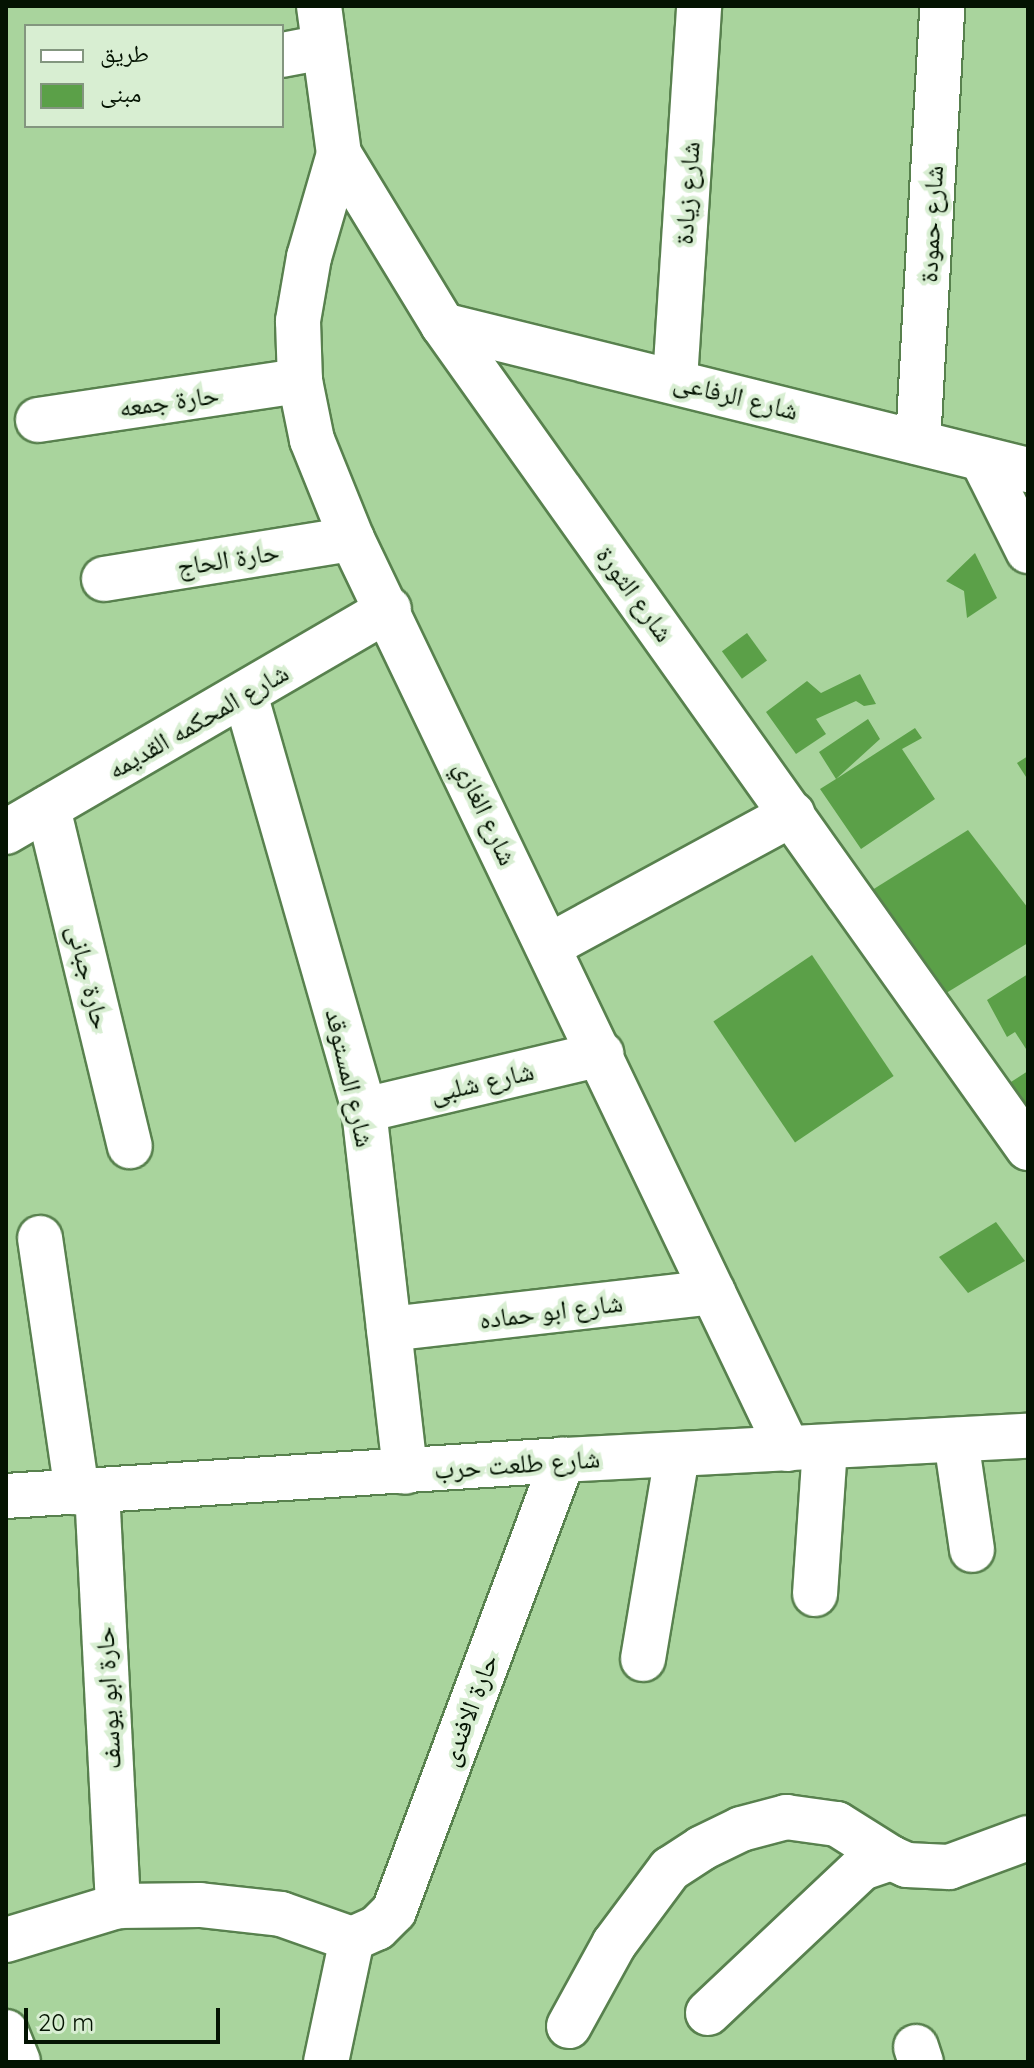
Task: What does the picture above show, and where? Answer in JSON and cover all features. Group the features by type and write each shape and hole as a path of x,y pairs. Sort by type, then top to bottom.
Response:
{"street":[{"name":"شارع زيادة","path":"675,380 699,6"},
{"name":"شارع حمودة","path":"918,442 942,6"},
{"path":"284,54 322,26"},
{"name":"شارع الثورة","path":"322,26 339,154 443,325 1028,1148"},
{"name":"شارع الغازي","path":"339,154 307,270 298,321 300,381 312,440 352,539 389,609 713,1292 806,1448"},
{"name":"شارع الرفاعى","path":"443,325 675,380 1028,470"},
{"name":"حارة جمعه","path":"38,420 300,381"},
{"path":"982,459 1028,551"},
{"name":"حارة الحاج","path":"104,579 352,539"},
{"name":"شارع المحكمه القديمه","path":"6,832 389,609"},
{"name":"شارع المستوقد","path":"245,694 364,1110 405,1472"},
{"name":"حارة جبانى","path":"48,808 130,1146"},
{"path":"549,946 792,814"},
{"name":"شارع شلبى","path":"364,1110 601,1054"},
{"name":"حارة ابو يوسف","path":"40,1238 87,1491 118,1906"},
{"name":"شارع ابو حماده","path":"389,1329 713,1292"},
{"name":"شارع طلعت حرب","path":"6,1496 563,1460 1028,1436"},
{"path":"956,1440 972,1550"},
{"path":"806,1448 815,1594"},
{"path":"643,1659 677,1455"},
{"name":"حارة الافندى","path":"352,1939 377,1928 394,1911 563,1460"},
{"path":"569,2026 614,1944 670,1869 702,1848 741,1829 786,1817 837,1824 907,1865 949,1867 1028,1838"},
{"path":"708,2013 862,1868 891,1858"},
{"path":"6,1940 118,1906 200,1905 281,1914 352,1939 326,2062"},
{"path":"6,2032 18,2062"}],"building":[{"path":"975,553 997,598 967,618 964,591 946,581"},
{"path":"747,633 767,661 742,679 722,651"},
{"path":"860,674 876,704 864,706 856,701 816,719 826,734 796,754 766,712 807,681 821,693"},
{"path":"868,719 880,739 836,779 819,752"},
{"path":"915,728 922,738 902,749 935,799 861,849 820,789"},
{"path":"1028,756 1028,780 1017,763"},
{"path":"968,830 1028,908 1028,943 943,995 853,902"},
{"path":"812,955 894,1076 795,1143 713,1022"},
{"path":"1028,974 1028,1052 1015,1032 1007,1037 987,1000"},
{"path":"1028,1071 1028,1126 1003,1087"},
{"path":"996,1222 1025,1261 968,1293 939,1257"}]}
